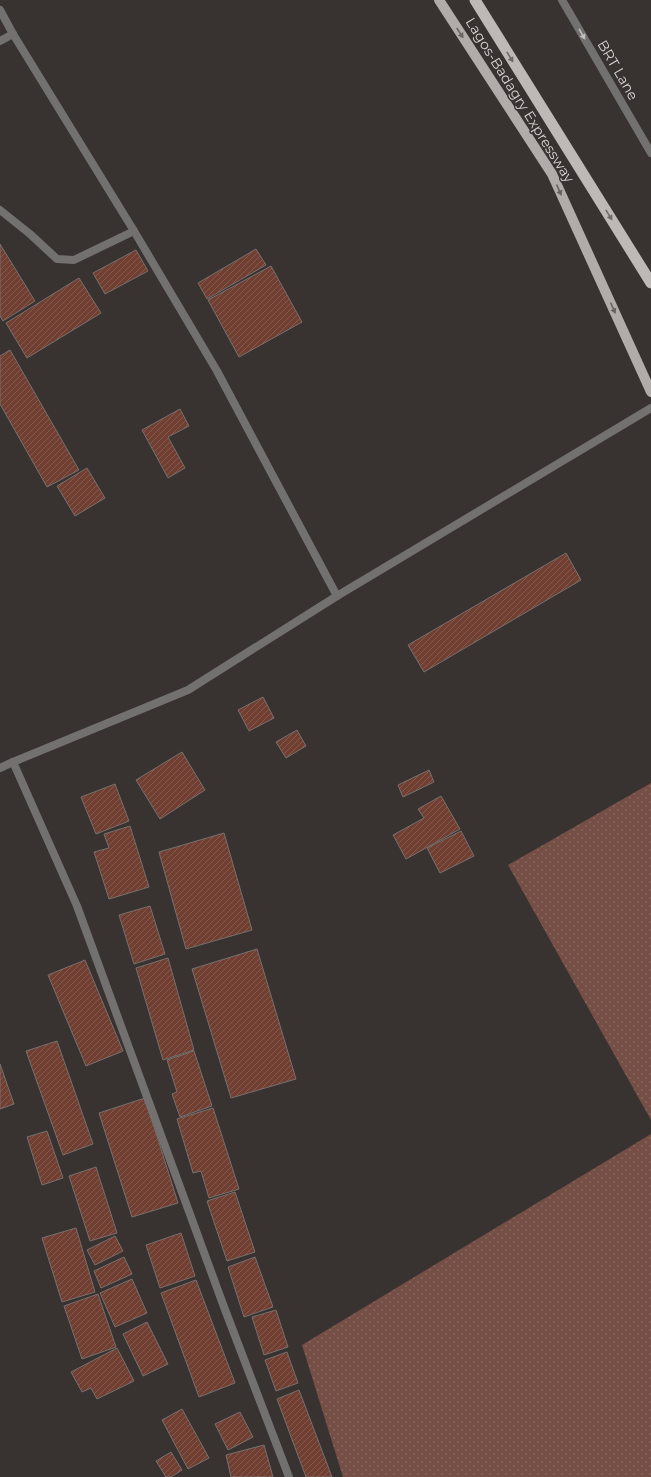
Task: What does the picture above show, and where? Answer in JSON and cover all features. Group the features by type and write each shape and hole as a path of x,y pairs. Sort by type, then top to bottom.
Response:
{"highway":[{"name":"Lagos-Badagry Expressway","path":"475,0 651,283"}],"main road":[{"name":"Lagos-Badagry Expressway","path":"439,0 552,174 651,392"}],"street":[{"name":"BRT Lane","path":"562,0 651,153"},
{"path":"0,10 13,34 134,231 217,371 337,596"},
{"path":"0,41 13,34"},
{"path":"0,210 30,234 57,259 74,260 134,231"},
{"path":"0,768 188,690 337,596 651,408"},
{"path":"12,762 77,906 224,1307 289,1477"}],"shaded area":[{"path":"651,783 651,1120 508,865"},
{"path":"651,1134 651,1477 343,1477 302,1345"}],"building":[{"path":"0,244 35,301 3,321 0,316"},
{"path":"256,249 266,265 207,299 198,283"},
{"path":"136,250 148,271 105,294 93,273"},
{"path":"271,266 302,322 239,357 208,300"},
{"path":"79,278 101,313 27,358 6,323"},
{"path":"10,350 79,470 47,487 0,404 0,356"},
{"path":"180,409 189,426 168,437 185,468 168,478 142,430"},
{"path":"87,468 105,498 75,516 57,486"},
{"path":"566,553 581,580 424,672 408,645"},
{"path":"263,697 274,718 249,731 238,710"},
{"path":"297,730 306,746 286,758 276,742"},
{"path":"182,752 205,790 160,819 136,780"},
{"path":"429,770 434,782 403,797 398,785"},
{"path":"115,784 129,821 96,834 81,797"},
{"path":"441,796 460,829 406,859 393,835 424,818 418,809"},
{"path":"130,826 149,887 109,899 94,852 109,848 104,834"},
{"path":"461,831 474,856 440,873 427,848"},
{"path":"224,833 252,930 186,949 159,852"},
{"path":"150,906 165,954 134,964 119,915"},
{"path":"257,949 296,1079 231,1098 192,969"},
{"path":"168,958 194,1050 163,1060 136,968"},
{"path":"85,960 123,1051 86,1066 48,975"},
{"path":"57,1041 93,1144 63,1155 26,1051"},
{"path":"194,1051 212,1106 180,1117 172,1094 177,1092 167,1060"},
{"path":"0,1064 14,1104 0,1109"},
{"path":"145,1098 178,1203 132,1217 99,1113"},
{"path":"213,1108 239,1189 209,1198 201,1171 193,1173 177,1119"},
{"path":"47,1131 63,1178 42,1185 27,1137"},
{"path":"96,1167 117,1233 90,1241 69,1176"},
{"path":"235,1192 255,1252 227,1261 207,1201"},
{"path":"76,1228 95,1292 62,1302 42,1238"},
{"path":"181,1233 195,1276 160,1288 146,1245"},
{"path":"115,1236 123,1251 95,1265 87,1250"},
{"path":"124,1257 132,1274 101,1288 94,1271"},
{"path":"255,1257 273,1307 244,1317 228,1267"},
{"path":"132,1279 147,1313 115,1327 100,1293"},
{"path":"196,1280 235,1383 199,1397 161,1293"},
{"path":"98,1294 116,1347 82,1359 64,1306"},
{"path":"276,1310 288,1347 264,1355 252,1317"},
{"path":"147,1322 168,1364 143,1376 123,1334"},
{"path":"117,1348 134,1381 97,1399 91,1388 82,1392 71,1372"},
{"path":"287,1352 298,1383 276,1391 265,1360"},
{"path":"299,1390 332,1477 306,1477 277,1399"},
{"path":"182,1409 209,1458 188,1469 162,1420"},
{"path":"240,1412 253,1437 228,1450 215,1424"},
{"path":"264,1445 273,1477 231,1477 226,1455"},
{"path":"171,1452 182,1470 171,1477 166,1477 156,1461"}]}
